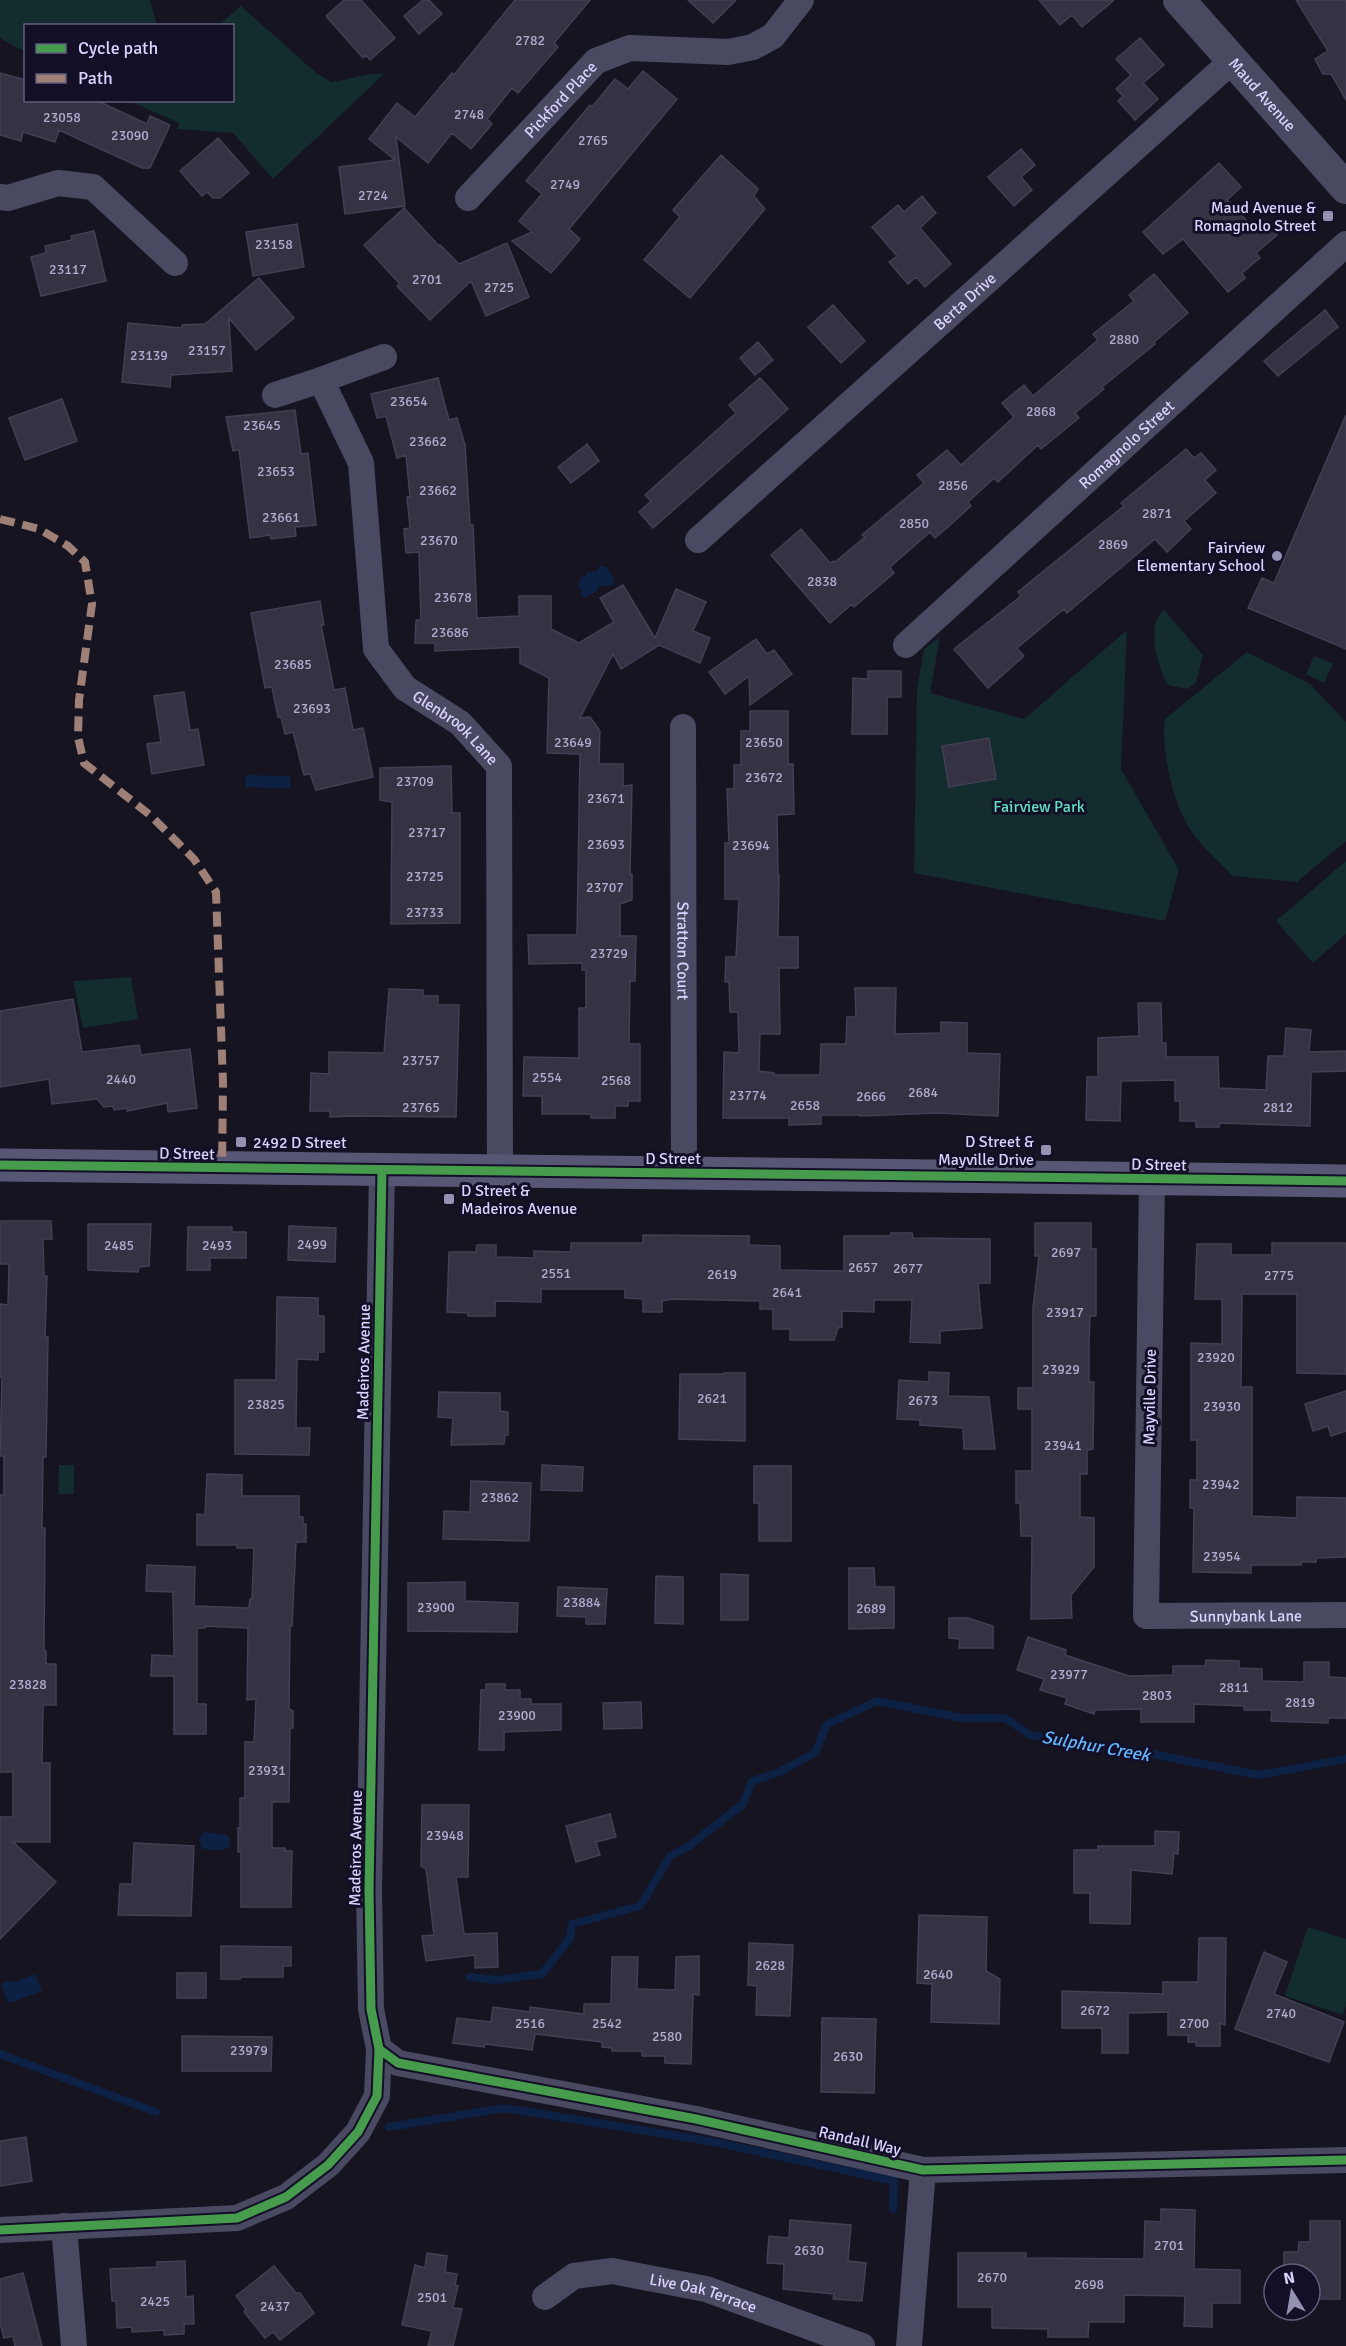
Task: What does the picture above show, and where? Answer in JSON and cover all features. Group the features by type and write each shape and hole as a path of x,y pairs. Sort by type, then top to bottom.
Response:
{"main road":[{"name":"D Street","path":"0,1165 1346,1181"}],"street":[{"name":"Pickford Place","path":"468,198 596,61 630,48 728,52 753,47 773,36 801,0"},
{"name":"Maud Avenue","path":"1179,0 1346,187"},
{"name":"Berta Drive","path":"698,540 1232,61"},
{"path":"0,197 8,198 58,183 93,187 175,263"},
{"name":"Romagnolo Street","path":"906,645 1346,244"},
{"path":"275,395 384,357"},
{"name":"Glenbrook Lane","path":"321,380 361,463 376,649 405,688 460,723 499,766 500,1172"},
{"name":"Stratton Court","path":"683,727 684,1173"},
{"name":"Madeiros Avenue","path":"0,2230 237,2218 286,2197 328,2165 358,2132 377,2096 379,2049 371,2009 369,1890 382,1170"},
{"name":"Mayville Drive","path":"1146,1616 1152,1179"},
{"name":"Sunnybank Lane","path":"1146,1616 1346,1616"},
{"name":"Randall Way","path":"379,2049 398,2063 696,2119 923,2170 1346,2160"},
{"path":"909,2346 923,2170"},
{"path":"64,2226 74,2346"},
{"name":"Live Oak Terrace","path":"545,2297 574,2276 612,2271 706,2289 862,2346"}],"green space":[{"path":"0,0 150,0 157,24 24,24 24,51 0,38"},
{"path":"241,6 315,72 331,82 371,74 384,74 273,179 233,133 177,129 179,123 131,102 234,102 234,24 220,24"},
{"path":"1164,610 1203,655 1196,683 1187,689 1168,685 1157,658 1155,626"},
{"name":"Fairview Park","path":"1127,630 1121,769 1179,870 1165,921 914,873 917,690 924,649 940,637 930,693 1024,719"},
{"path":"1247,652 1310,684 1346,722 1346,841 1297,882 1233,876 1206,849 1185,821 1170,777 1165,746 1165,719"},
{"path":"1314,656 1333,664 1324,683 1306,674"},
{"path":"1346,861 1346,934 1313,963 1276,921"},
{"path":"131,977 138,1019 83,1028 73,981"},
{"path":"59,1465 74,1465 74,1494 58,1494"},
{"path":"1308,1927 1346,1939 1346,2005 1343,2015 1285,1996"}],"water":[{"path":"600,566 605,566 614,577 613,585 599,586 597,591 584,598 580,594 582,590 578,588 581,577 585,577 588,572 598,571"},
{"path":"246,775 290,776 290,788 246,787"},
{"path":"205,1832 227,1835 230,1839 229,1847 215,1850 201,1847 199,1839"},
{"path":"35,1974 42,1991 9,2003 1,1984 12,1980 14,1983"}],"building":[{"path":"344,0 361,0 395,38 370,60 366,55 363,58 326,16"},
{"path":"423,0 429,0 442,14 419,34 404,16"},
{"path":"515,0 590,0 554,43 558,47 518,93 512,88 487,119 492,124 471,149 452,133 428,163 396,137 405,206 345,214 339,167 395,160 369,139 397,103 415,117 452,73 454,75"},
{"path":"688,0 736,0 713,23"},
{"path":"1039,0 1114,0 1082,27 1072,15 1060,25"},
{"path":"1296,0 1346,0 1346,100 1331,74 1323,74 1315,59 1328,51"},
{"path":"1140,38 1164,65 1143,83 1158,99 1135,120 1118,101 1123,96 1116,89 1131,75 1116,59"},
{"path":"643,71 677,99 569,229 580,239 551,273 512,241 532,232 519,221 542,194 526,181 615,79 628,89"},
{"path":"0,73 24,79 24,102 100,102 147,124 150,116 170,125 150,168 142,168 59,130 55,142 23,132 21,141 0,135"},
{"path":"218,138 249,173 220,198 213,198 207,192 202,196 180,171"},
{"path":"1021,149 1035,165 1021,177 1032,190 1014,206 988,177"},
{"path":"721,155 758,189 754,196 765,209 690,298 644,260 680,217 673,210"},
{"path":"1219,163 1241,187 1227,200 1252,226 1262,218 1277,235 1256,253 1260,258 1242,273 1245,278 1228,292 1183,239 1163,254 1143,232"},
{"path":"922,196 936,213 920,228 951,264 925,287 916,277 908,284 889,262 897,256 872,227 898,205 904,212"},
{"path":"404,208 459,264 507,243 529,297 486,316 471,281 430,320 397,286 400,284 364,245"},
{"path":"297,224 304,267 253,276 246,232"},
{"path":"94,231 106,281 41,296 31,257 46,253 45,246 72,240 71,236"},
{"path":"1154,274 1188,313 1075,413 1079,418 1041,449 1038,445 998,482 994,478 968,502 971,506 949,526 935,538 930,532 890,567 894,573 854,607 852,604 830,623 771,555 801,529 830,563 835,562 865,537 862,535 924,483 917,475 947,450 961,465 1014,417 1002,403 1024,385 1033,396 1098,340 1093,334 1134,301 1129,295"},
{"path":"259,278 294,318 256,350 229,318 232,371 171,375 170,387 122,382 128,323 182,328 182,325 205,324"},
{"path":"833,305 865,341 841,363 808,327"},
{"path":"1325,310 1338,327 1278,376 1264,361"},
{"path":"758,342 773,360 755,375 740,358"},
{"path":"438,378 449,420 457,418 465,445 470,525 473,525 477,618 519,616 519,596 551,596 551,629 579,643 614,622 600,598 623,585 655,638 676,589 706,602 693,631 710,638 700,663 659,645 621,669 613,654 580,718 590,717 600,731 599,764 623,764 623,786 632,785 630,874 632,874 632,900 620,904 620,936 636,936 635,981 630,981 629,1044 640,1044 640,1101 628,1101 628,1106 615,1106 615,1118 591,1118 591,1114 542,1114 542,1096 523,1096 524,1057 579,1058 579,1008 586,1008 586,970 582,970 582,963 529,964 528,935 577,935 580,754 547,753 549,678 520,663 520,647 435,651 435,643 415,643 416,620 421,620 419,552 406,553 404,529 410,528 407,497 410,497 406,455 397,458 386,416 377,418 371,394"},
{"path":"760,378 788,409 653,528 639,512 651,501 645,495 736,413 729,405"},
{"path":"62,399 77,441 25,460 9,418"},
{"path":"295,410 301,454 308,453 316,525 295,527 296,536 271,539 270,535 250,538 239,450 233,451 226,417"},
{"path":"1346,415 1346,649 1248,608 1262,578 1274,583"},
{"path":"587,444 599,461 571,483 558,467"},
{"path":"1186,449 1194,458 1201,453 1216,470 1205,480 1216,493 1184,521 1191,529 1167,552 1155,539 1067,613 1064,609 1017,648 1024,656 988,688 954,649 1021,596 1018,592 1124,506 1121,503"},
{"path":"320,601 324,625 321,625 334,690 345,688 353,730 363,728 373,777 316,790 310,774 304,775 293,732 285,734 281,717 278,717 272,687 265,688 251,613"},
{"path":"756,639 767,654 774,650 792,674 750,705 749,676 725,694 709,672"},
{"path":"868,671 901,671 901,697 887,697 887,734 852,734 853,678 868,679"},
{"path":"184,692 190,730 198,729 204,765 152,774 147,744 161,742 154,696"},
{"path":"750,711 788,711 788,764 793,764 794,814 777,815 778,937 798,937 798,968 779,968 780,1034 760,1034 759,1071 774,1073 774,1075 820,1075 821,1044 846,1044 847,1017 856,1017 855,988 896,988 895,1034 941,1033 941,1022 967,1023 967,1053 1000,1054 998,1116 937,1113 821,1115 821,1124 789,1125 789,1118 723,1118 724,1052 739,1053 738,1012 730,1012 729,982 725,982 726,957 736,957 739,899 725,899 725,843 729,843 727,789 734,789 734,765 741,765 741,731 750,731"},
{"path":"989,738 996,779 949,787 942,746"},
{"path":"451,766 452,813 460,813 460,923 391,924 392,802 380,800 380,768"},
{"path":"389,989 423,990 423,996 438,996 438,1005 459,1005 456,1117 330,1117 330,1111 310,1111 311,1073 329,1074 329,1052 384,1053"},
{"path":"73,999 82,1052 139,1045 141,1055 190,1049 197,1108 168,1112 167,1103 127,1111 127,1108 114,1110 113,1106 104,1107 97,1099 52,1104 49,1079 0,1087 0,1011"},
{"path":"1138,1003 1161,1003 1162,1043 1166,1043 1166,1057 1218,1057 1219,1088 1266,1090 1268,1056 1284,1056 1286,1028 1311,1030 1309,1052 1346,1051 1346,1071 1311,1072 1310,1126 1219,1123 1219,1127 1196,1127 1196,1121 1180,1121 1180,1101 1175,1101 1175,1080 1121,1081 1120,1121 1086,1120 1087,1077 1098,1077 1098,1038 1139,1036"},
{"path":"0,1221 51,1221 52,1239 43,1239 44,1276 47,1276 45,1337 48,1337 42,1528 45,1528 44,1651 46,1651 46,1664 56,1664 56,1705 43,1705 42,1763 50,1763 50,1842 13,1842 56,1882 0,1939 0,1817 13,1817 13,1772 0,1772 0,1495 4,1495 4,1456 0,1456 2,1377 0,1377 0,1304 8,1305 9,1264 0,1264"},
{"path":"1035,1223 1091,1223 1091,1249 1096,1249 1096,1316 1090,1316 1089,1341 1089,1382 1094,1382 1093,1449 1087,1450 1087,1474 1080,1474 1080,1517 1094,1518 1094,1567 1071,1595 1072,1618 1031,1619 1032,1536 1021,1536 1020,1503 1016,1503 1016,1471 1032,1471 1032,1409 1018,1409 1018,1388 1033,1388 1033,1308 1039,1256 1035,1256"},
{"path":"88,1224 151,1224 149,1266 139,1267 138,1272 88,1270"},
{"path":"289,1226 336,1228 335,1262 288,1260"},
{"path":"188,1227 232,1227 232,1232 246,1232 246,1258 210,1258 210,1270 187,1270"},
{"path":"891,1233 912,1233 913,1238 990,1239 990,1283 978,1283 982,1328 940,1331 940,1343 910,1342 912,1300 874,1300 874,1312 842,1311 842,1327 838,1328 834,1340 790,1340 790,1329 773,1329 773,1309 760,1309 760,1301 672,1299 662,1301 662,1312 643,1312 643,1299 625,1298 625,1289 541,1289 541,1302 495,1301 495,1316 468,1316 468,1313 447,1312 449,1252 476,1252 477,1245 496,1245 496,1257 534,1258 534,1251 571,1252 571,1243 643,1243 643,1235 749,1236 749,1245 780,1246 780,1270 844,1271 844,1236 891,1236"},
{"path":"1272,1243 1346,1243 1346,1374 1297,1373 1297,1294 1242,1294 1241,1387 1252,1387 1252,1516 1297,1518 1297,1497 1346,1498 1346,1557 1316,1558 1316,1562 1301,1562 1301,1565 1251,1565 1251,1573 1193,1572 1194,1508 1190,1508 1190,1480 1197,1480 1197,1440 1191,1440 1191,1343 1222,1344 1222,1299 1195,1299 1197,1244 1231,1244 1231,1255 1272,1255"},
{"path":"277,1297 318,1298 318,1316 324,1316 324,1352 318,1352 318,1360 297,1359 296,1428 310,1428 309,1455 235,1454 235,1380 276,1380"},
{"path":"929,1372 949,1373 948,1396 989,1397 995,1449 964,1449 963,1428 920,1425 920,1420 897,1419 899,1380 929,1382"},
{"path":"745,1373 745,1441 679,1439 680,1374"},
{"path":"1346,1391 1346,1431 1331,1436 1328,1426 1313,1431 1305,1404"},
{"path":"439,1392 500,1393 500,1411 508,1412 508,1435 505,1435 504,1444 451,1445 453,1418 438,1417"},
{"path":"542,1465 583,1467 582,1491 541,1490"},
{"path":"754,1466 791,1466 791,1541 759,1541 759,1503 754,1503"},
{"path":"207,1474 242,1475 242,1496 299,1496 299,1517 303,1517 303,1524 306,1524 306,1542 296,1542 292,1626 290,1626 289,1709 293,1711 293,1728 290,1728 289,1802 272,1802 272,1848 285,1848 285,1851 292,1851 291,1907 241,1907 241,1852 238,1852 240,1798 245,1798 245,1742 254,1742 256,1699 247,1700 248,1628 205,1626 205,1628 197,1628 197,1704 206,1704 206,1734 174,1734 174,1676 151,1676 152,1655 174,1656 173,1592 146,1591 147,1565 195,1567 194,1606 249,1608 250,1599 252,1599 254,1548 237,1548 237,1545 197,1545 197,1514 205,1515"},
{"path":"471,1481 531,1483 529,1541 443,1539 444,1511 470,1512"},
{"path":"849,1568 874,1568 875,1587 894,1587 894,1628 849,1629"},
{"path":"721,1574 748,1575 748,1620 721,1620"},
{"path":"656,1576 683,1577 683,1624 655,1623"},
{"path":"465,1582 465,1601 518,1603 517,1632 408,1631 408,1583"},
{"path":"558,1587 607,1589 605,1624 586,1624 586,1617 557,1616"},
{"path":"949,1618 968,1618 993,1626 993,1648 959,1648 960,1639 949,1638"},
{"path":"1028,1637 1066,1650 1065,1655 1129,1676 1173,1675 1173,1666 1205,1666 1206,1660 1239,1661 1239,1668 1262,1669 1262,1681 1304,1682 1304,1662 1329,1662 1329,1677 1346,1678 1346,1718 1328,1718 1328,1723 1271,1721 1272,1710 1244,1710 1244,1706 1194,1704 1194,1722 1141,1722 1141,1709 1095,1710 1094,1714 1065,1704 1067,1698 1040,1690 1044,1679 1017,1670"},
{"path":"486,1684 505,1684 505,1690 520,1690 520,1699 531,1699 531,1704 561,1704 561,1730 504,1732 504,1750 479,1750 481,1690 486,1690"},
{"path":"641,1702 642,1728 604,1729 603,1703"},
{"path":"422,1805 469,1805 468,1877 456,1877 464,1934 497,1933 498,1967 475,1968 475,1955 426,1961 422,1936 434,1935 426,1869 421,1866"},
{"path":"610,1814 616,1837 596,1842 600,1855 576,1862 566,1826"},
{"path":"1155,1831 1179,1832 1178,1854 1174,1853 1172,1874 1131,1870 1130,1924 1090,1923 1090,1893 1074,1893 1074,1850 1098,1850 1098,1846 1155,1846"},
{"path":"134,1843 194,1846 191,1916 118,1915 120,1884 132,1884"},
{"path":"919,1915 987,1917 986,1971 1000,1979 999,2024 931,2022 932,1984 917,1983"},
{"path":"1199,1938 1226,1938 1225,2025 1220,2023 1220,2046 1196,2046 1196,2042 1188,2042 1188,2035 1168,2035 1168,2012 1128,2013 1128,2053 1102,2053 1102,2028 1062,2028 1062,1991 1163,1994 1163,1982 1198,1982"},
{"path":"749,1943 793,1945 790,2016 756,2015 757,1986 748,1985"},
{"path":"221,1946 291,1947 291,1966 283,1966 283,1977 221,1979"},
{"path":"1264,1952 1287,1962 1274,1994 1344,2022 1329,2062 1235,2029"},
{"path":"699,1956 699,1995 693,1994 691,2064 665,2063 665,2056 642,2056 642,2051 612,2051 612,2048 602,2047 602,2042 535,2034 532,2050 485,2044 484,2047 453,2043 457,2018 491,2022 493,2007 530,2012 530,2007 584,2014 584,2004 611,2004 612,1957 638,1957 637,1989 675,1990 676,1957"},
{"path":"177,1973 206,1973 206,1998 177,1998"},
{"path":"822,2018 876,2019 874,2093 821,2092"},
{"path":"182,2036 272,2037 271,2071 182,2071"},
{"path":"26,2137 32,2181 0,2186 0,2141"},
{"path":"1161,2209 1195,2210 1194,2269 1240,2270 1240,2303 1212,2303 1212,2327 1184,2326 1185,2296 1124,2295 1124,2322 1089,2322 1088,2337 1048,2337 1048,2329 992,2328 992,2307 958,2307 958,2253 1026,2253 1026,2258 1144,2259 1145,2221 1161,2222"},
{"path":"790,2220 851,2225 848,2261 866,2263 862,2301 833,2299 834,2294 783,2289 784,2264 767,2263 769,2236 789,2238"},
{"path":"1310,2221 1340,2221 1340,2299 1322,2299 1322,2262 1284,2262 1284,2252 1298,2252 1299,2242 1310,2242"},
{"path":"427,2253 447,2256 445,2272 457,2274 455,2285 458,2286 453,2308 462,2309 453,2346 428,2346 432,2331 402,2325 415,2265 425,2268"},
{"path":"185,2261 186,2297 193,2296 194,2324 184,2324 184,2334 164,2335 164,2330 132,2332 132,2327 117,2328 116,2301 112,2301 110,2269 157,2267 157,2262"},
{"path":"274,2266 296,2293 300,2293 314,2313 280,2340 273,2332 265,2338 244,2312 246,2309 236,2296"},
{"path":"23,2273 42,2346 15,2346 13,2336 4,2338 0,2323 0,2279"}],"waterway":[{"name":"Sulphur Creek","path":"470,1977 496,1980 542,1974 570,1938 572,1924 640,1906 670,1856 689,1846 743,1804 752,1781 780,1772 816,1752 826,1725 877,1701 962,1718 1005,1718 1030,1735 1132,1750 1259,1775 1346,1759"},
{"path":"0,2054 156,2112"},
{"path":"389,2127 504,2108 709,2141 894,2181 893,2209"}],"marked path":[{"path":"0,519 39,529 68,546 85,562 92,604 79,700 78,737 84,763 150,815 194,859 216,892 223,1083 222,1168"}],"cycle path":[{"path":"0,1165 1346,1181"},
{"path":"0,2230 237,2218 286,2197 328,2165 358,2132 377,2096 379,2049 371,2009 369,1890 382,1170"},
{"path":"379,2049 398,2063 696,2119 923,2170 1346,2160"}],"place":[{"name":"Maud Avenue & Romagnolo Street","path":"1328,216"},
{"name":"Fairview Elementary School","path":"1277,556"},
{"name":"2492 D Street","path":"241,1142"},
{"name":"D Street & Mayville Drive","path":"1046,1150"},
{"name":"D Street & Madeiros Avenue","path":"449,1199"}]}
